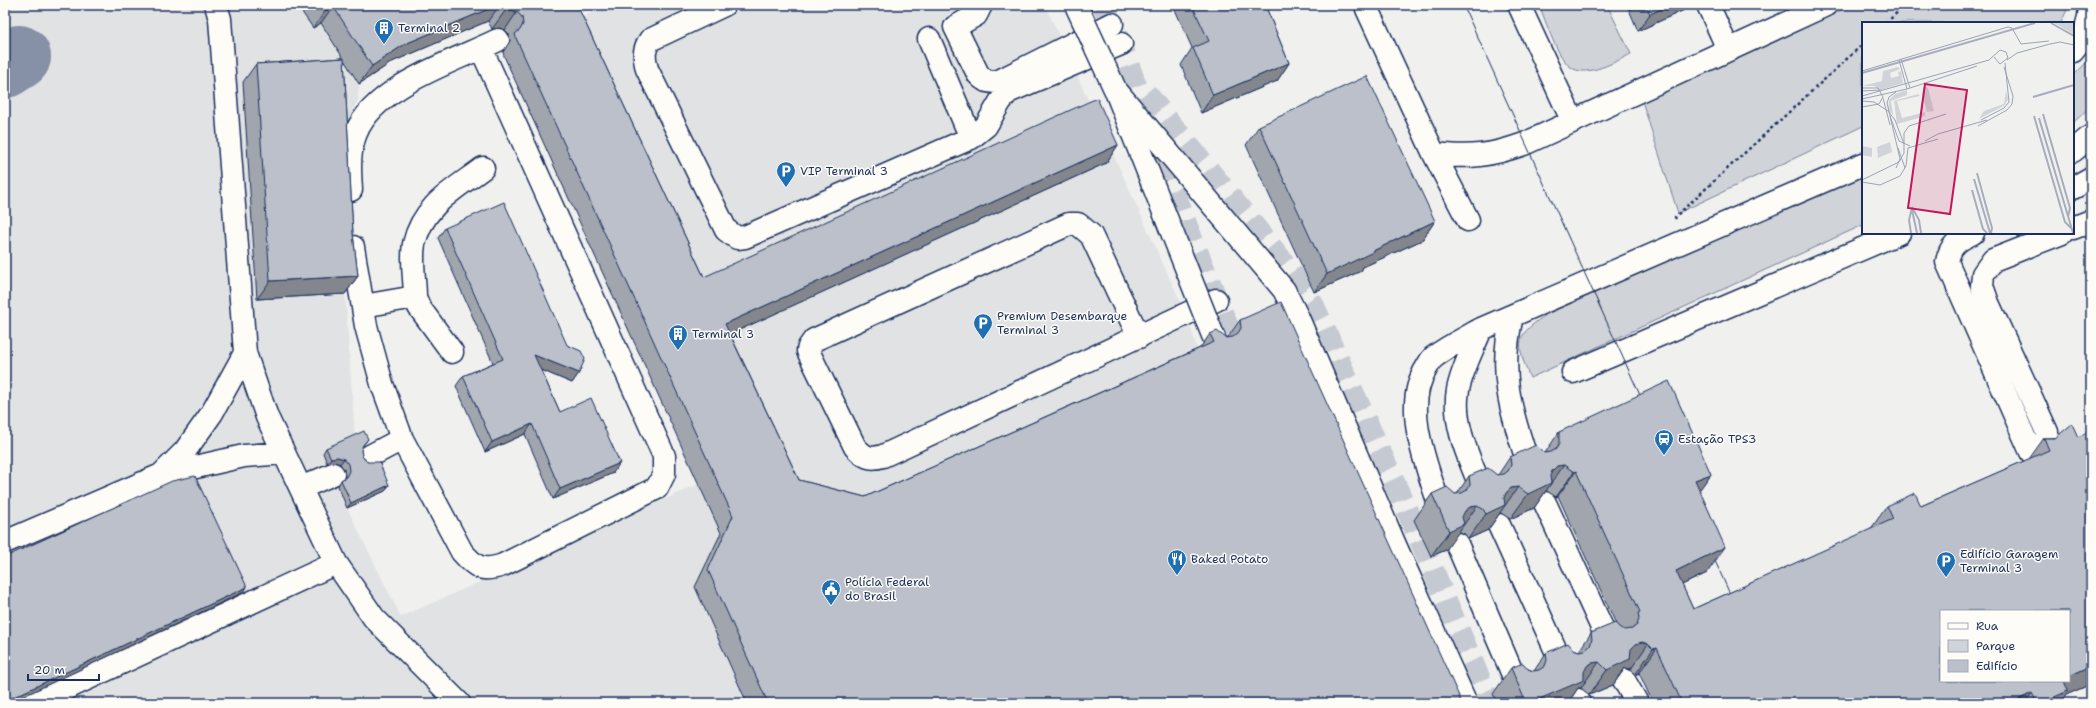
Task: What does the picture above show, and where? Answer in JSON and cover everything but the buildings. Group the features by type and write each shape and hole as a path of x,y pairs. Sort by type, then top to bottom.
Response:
{"street":[{"path":"216,5 220,19 245,353 267,417 336,563 374,618 459,703"},
{"path":"724,5 650,40 645,48 644,57 647,69 710,200 726,230 737,238 745,237 971,138 986,126 1000,102 1008,92 1121,44"},
{"path":"981,5 976,15 955,27 978,74 983,80 989,82 997,82 1112,24"},
{"path":"1076,5 1115,89 1216,343"},
{"path":"1519,5 1572,120"},
{"path":"1708,5 1728,49"},
{"path":"1434,154 1460,157 1499,153 1524,144 1572,120 1826,5"},
{"path":"2074,50 2080,43 2090,14 2090,5"},
{"path":"1367,9 1434,154 1468,220"},
{"path":"929,39 971,138"},
{"path":"489,44 664,456 664,474 657,488 503,565 490,569 472,564 462,552 402,439 382,384 366,326 353,252 349,160 356,133 371,108 409,81 489,44"},
{"path":"1115,89 1284,290 1301,326 1395,545 1466,703"},
{"path":"2074,150 2091,136"},
{"path":"1440,507 1426,465 1418,428 1415,400 1421,376 1433,357 1481,329 1862,164"},
{"path":"452,352 418,307 415,297 414,245 423,220 436,203 483,168"},
{"path":"2074,187 2091,178"},
{"path":"1139,337 1091,235 1078,224 1069,224 814,340 808,351 855,447 863,456 876,458 1139,337 1216,300"},
{"path":"1573,372 1897,234"},
{"path":"1971,234 1957,241 1949,249 1947,262 2031,452 2045,444 2048,439 1988,303 1982,286 1983,274 1993,260 2059,234"},
{"path":"363,306 415,297"},
{"path":"1512,316 1506,340 1505,373 1511,412 1528,466"},
{"path":"1481,329 1466,364 1458,391 1459,417 1464,444 1481,488"},
{"path":"161,475 185,451 212,413 245,353"},
{"path":"370,456 402,439"},
{"path":"5,542 161,475 244,456 284,453"},
{"path":"301,488 333,474"},
{"path":"1544,503 1609,643"},
{"path":"1498,525 1562,664"},
{"path":"1457,544 1517,684"},
{"path":"35,703 336,563"},
{"path":"1624,680 1637,703"}],"path":[{"path":"1887,22 1905,5"},
{"path":"1685,240 1675,217 1862,45"}],"shaded area":[{"path":"5,5 525,5 392,62 359,84 358,100 335,148 355,438 361,436 385,491 347,508 401,617 699,484 504,56 608,5 1045,5 1186,314 1198,351 1353,703 5,703"}],"green space":[{"path":"1539,5 1607,5 1631,54 1594,70 1578,71 1572,68 1562,57 1557,48"},
{"path":"1853,5 2069,5 2061,22 1862,22 1862,126 1678,213 1641,98"},
{"path":"2091,58 2091,106 2074,122 2074,75"},
{"path":"1862,176 1862,225 1530,378 1520,347 1521,340 1524,333 1530,327 1549,313"}],"taxiway":[{"path":"5,66 19,57"}],"tunnel":[{"path":"1103,5 1121,44 1188,229 1242,361"},
{"path":"1146,93 1286,265 1314,306 1415,528 1490,703"}],"tram line":[{"path":"1463,5 1644,404"},
{"path":"1711,552 1734,603"}],"place":[{"name":"Terminal 2","path":"384,45"},
{"name":"VIP Terminal 3","path":"786,188"},
{"name":"Premium Desembarque Terminal 3","path":"983,340"},
{"name":"Terminal 3","path":"678,351"},
{"name":"Estação TPS3","path":"1664,456"},
{"name":"Baked Potato","path":"1177,576"},
{"name":"Edifício Garagem Terminal 3","path":"1946,578"},
{"name":"Polícia Federal do Brasil","path":"831,606"}]}
